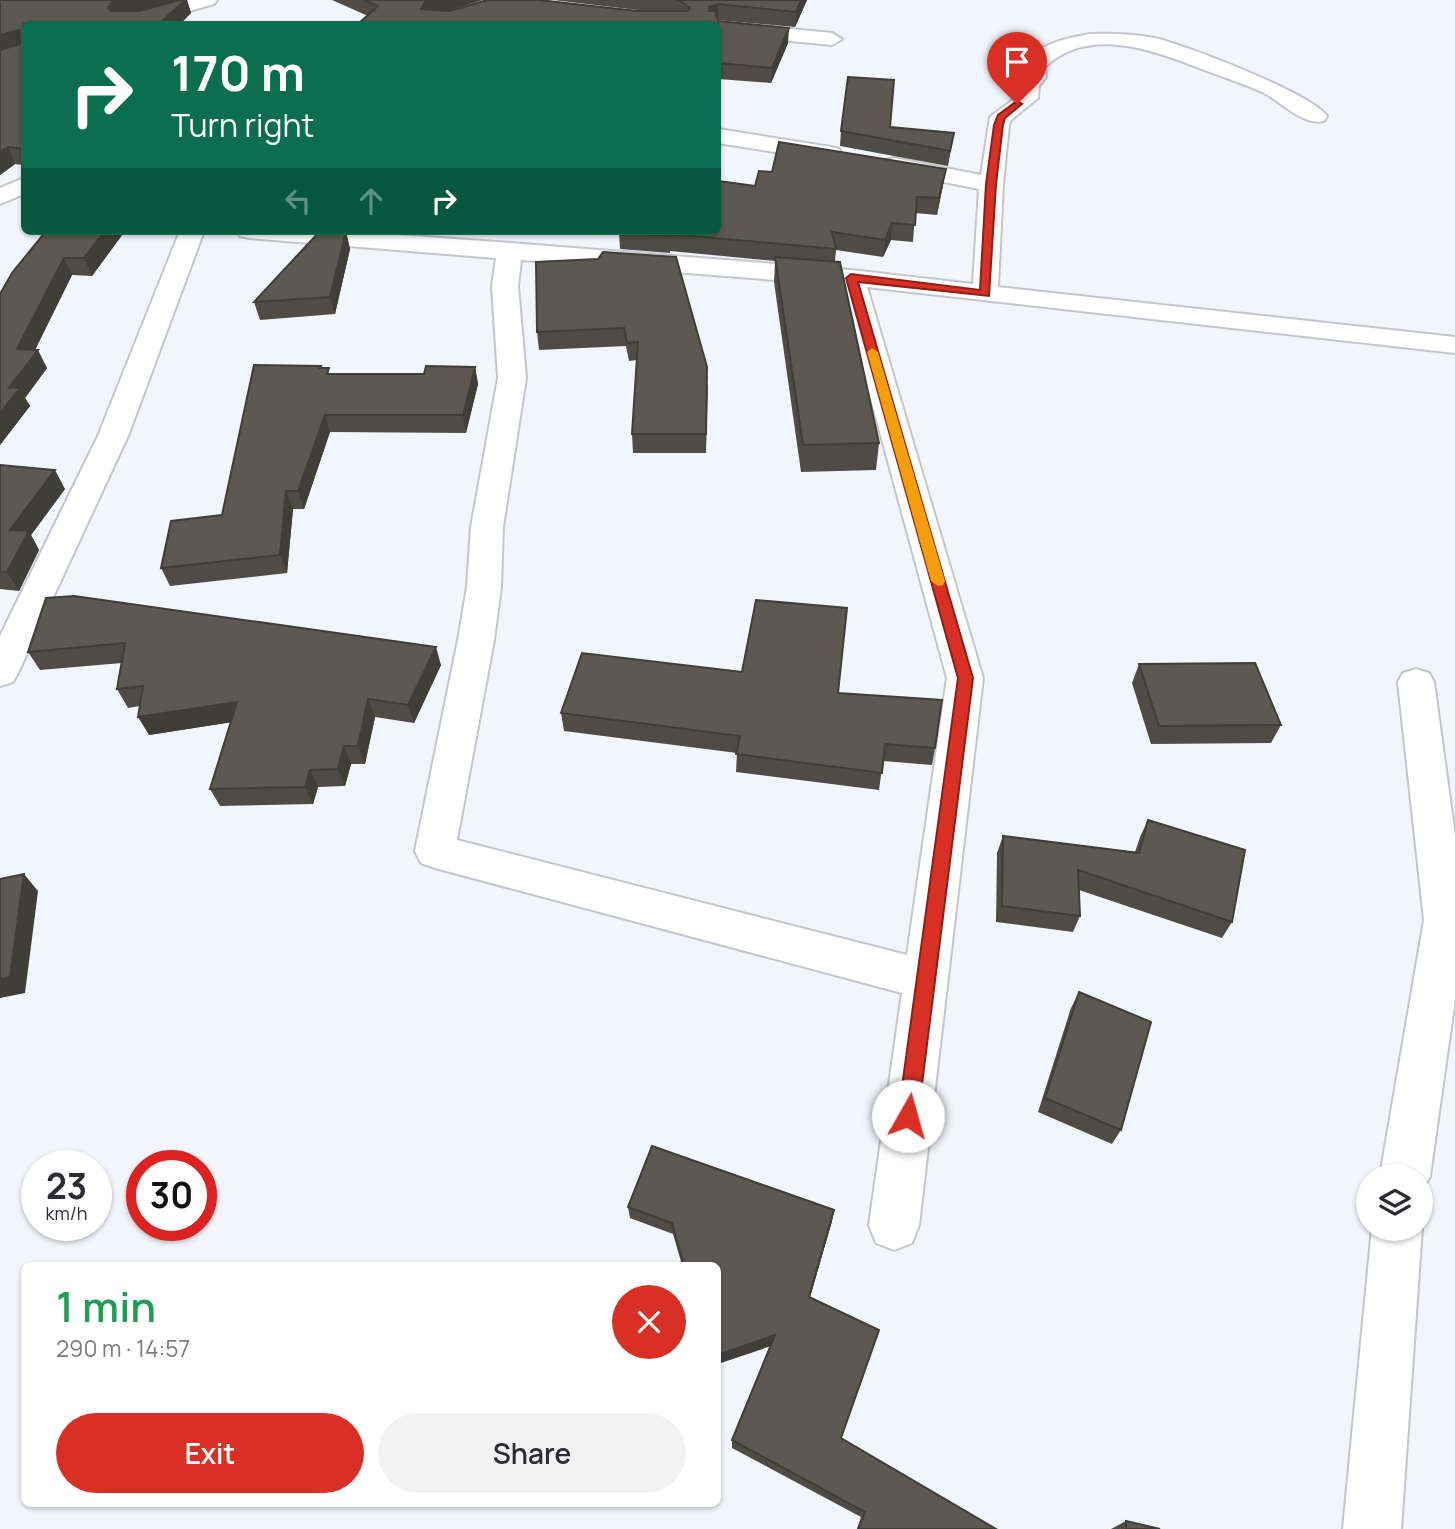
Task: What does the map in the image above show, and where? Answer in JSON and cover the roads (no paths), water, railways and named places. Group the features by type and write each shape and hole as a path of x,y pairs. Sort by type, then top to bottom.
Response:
{"street":[{"path":"135,21 208,0"},
{"path":"721,28 832,39"},
{"path":"985,294 991,184 1001,117 1028,98 1029,85 1036,77 1035,66 1048,51 1058,47 1121,39 1154,44 1270,88 1316,116"},
{"path":"721,136 991,184"},
{"path":"4,209 21,189"},
{"path":"0,673 113,436 190,235"},
{"path":"304,235 851,278 1455,345"},
{"path":"510,250 505,286 512,378 487,527 484,587 478,627 435,851 926,980"},
{"path":"851,278 965,678 894,1225"},
{"path":"1407,1164 1448,945 1416,682"},
{"path":"1372,1529 1396,1241"}]}
